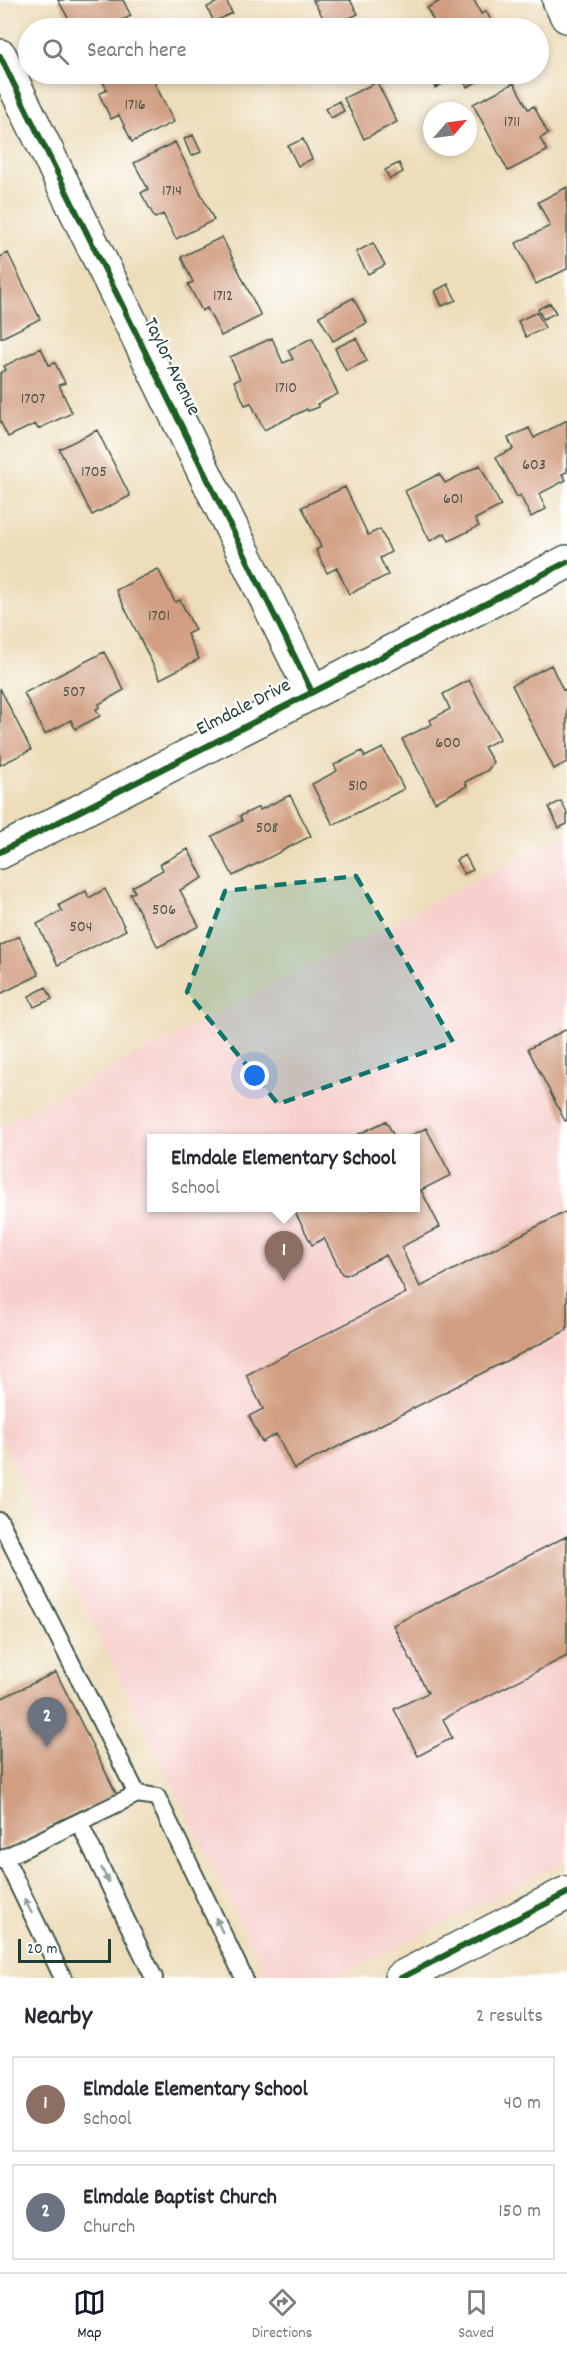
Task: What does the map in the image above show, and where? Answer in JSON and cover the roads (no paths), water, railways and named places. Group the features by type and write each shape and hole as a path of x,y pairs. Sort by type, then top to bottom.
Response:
{"street":[{"path":"559,0 567,16"},
{"name":"Taylor Avenue","path":"0,56 312,692"},
{"name":"Elmdale Drive","path":"0,852 567,562"},
{"path":"400,1978 567,1893"}],"lane":[{"path":"0,1521 137,1794"},
{"path":"63,1978 3,1859 137,1794 157,1797 244,1978"},
{"path":"79,1822 154,1978"}],"place":[{"name":"Elmdale Elementary School","path":"284,1281"},
{"name":"Elmdale Baptist Church","path":"47,1747"}]}
